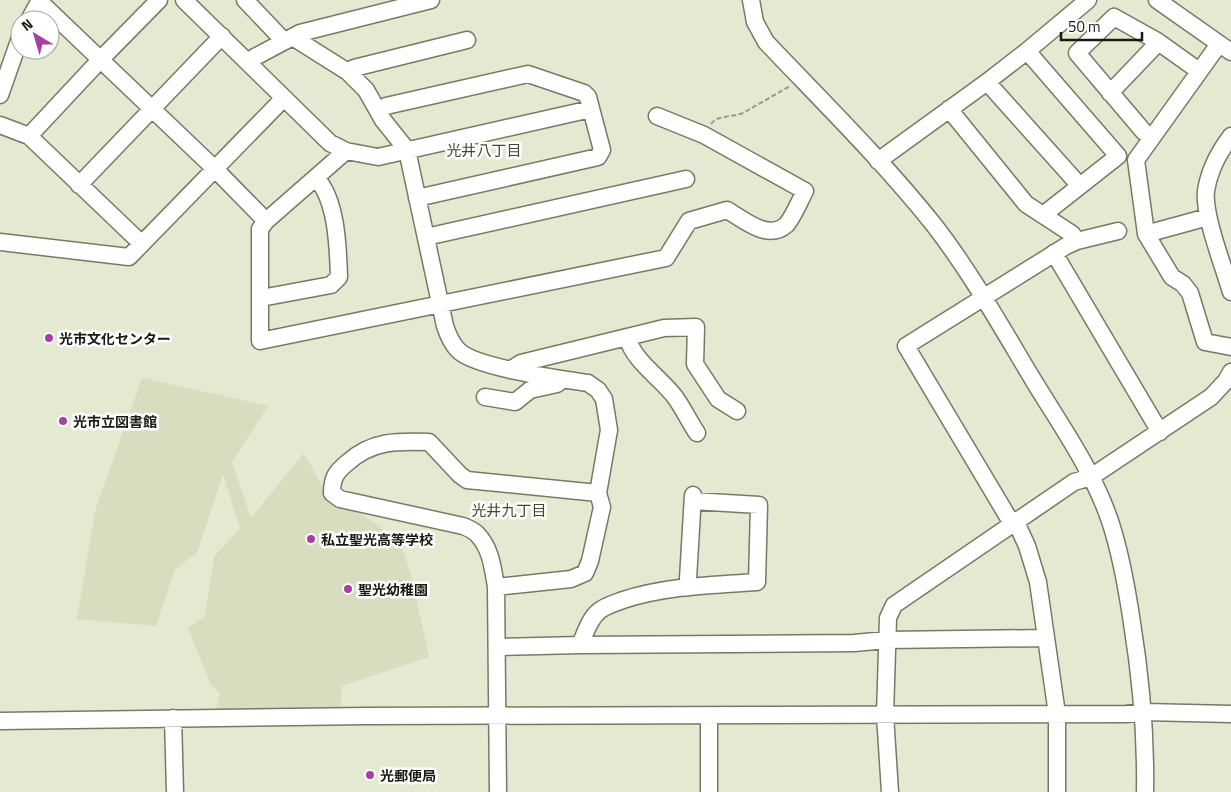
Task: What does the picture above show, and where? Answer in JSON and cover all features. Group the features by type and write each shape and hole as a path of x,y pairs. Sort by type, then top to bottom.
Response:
{"street":[{"path":"29,136 159,0"},
{"path":"184,0 330,143 346,151 378,156 591,109"},
{"path":"249,62 300,33 411,2 431,0"},
{"path":"751,0 755,22 766,42 878,161 935,227 983,298 1091,477 1109,520 1118,551 1132,623 1144,712 1146,755 1144,792"},
{"path":"878,161 1028,51 1088,0"},
{"path":"1158,0 1225,48 1198,72 1136,160 1146,234 1172,277 1183,284 1190,293 1204,342 1231,347"},
{"path":"40,1 215,169 266,221"},
{"path":"250,2 289,39 348,72 366,90 378,111 407,150 440,305 450,339 459,351 472,359 510,370 588,383 598,390 604,399 609,430 598,493 602,507 590,561 585,573 571,580 496,587"},
{"path":"1152,137 1144,132 1077,52 1114,17 1157,42 1198,72"},
{"path":"79,185 222,36"},
{"path":"348,72 354,68 467,40"},
{"path":"1110,93 1157,42"},
{"path":"1028,51 1118,156 1043,215"},
{"path":"0,94 12,60"},
{"path":"378,111 386,106 528,74 584,93 588,97 602,150 598,157 417,198"},
{"path":"987,82 1080,186"},
{"path":"0,242 129,257 284,98"},
{"path":"949,109 1026,204 1072,234 1078,241"},
{"path":"346,151 266,221 260,229 260,341 666,258 689,221 727,210 766,232 776,231 787,224 805,191 704,135 657,116"},
{"path":"0,125 29,136 142,244"},
{"path":"1231,136 1220,152 1210,174 1205,193 1208,217 1231,292"},
{"path":"261,298 331,285 339,277 337,236 334,223 323,186 316,178"},
{"path":"426,237 686,179"},
{"path":"1146,234 1208,217"},
{"path":"1057,792 1057,714 1038,582 1028,546 1016,522 1008,517 906,346 1054,253 1078,241 1118,231"},
{"path":"1054,253 1160,432"},
{"path":"510,370 521,363 664,328 696,327 696,364 718,399 737,411"},
{"path":"627,337 630,345 654,375 675,396 697,433"},
{"path":"890,792 885,716 888,618 894,605 1074,482 1091,477 1211,397 1226,381 1231,372"},
{"path":"485,398 514,402 530,390 557,384 561,380"},
{"path":"498,792 496,587 491,558 477,534 463,526 340,499 332,492 332,481 340,469 356,455 371,446 399,441 429,442 467,480 598,493"},
{"path":"580,645 590,623 598,612 613,604 646,592 690,586 757,582 759,505 693,498 688,579 690,586"},
{"path":"497,647 854,644 887,640 1046,638"},
{"path":"0,720 497,716 885,716 1126,714 1144,712 1231,714"},
{"path":"709,716 709,792"},
{"path":"173,718 175,792"}],"path":[{"path":"704,135 715,119 743,113 800,78"}],"shaded area":[{"name":"私立聖光高等学校","path":"142,378 268,406 232,462 251,518 304,453 331,501 354,510 379,526 403,550 412,579 429,657 342,686 340,709 216,709 220,693 211,685 188,628 205,616 214,556 240,529 223,474 197,553 175,569 156,626 77,619 95,511"}],"place":[{"name":"光市文化センター","path":"49,338"},
{"name":"光市立図書館","path":"63,421"},
{"name":"私立聖光高等学校","path":"311,539"},
{"name":"聖光幼稚園","path":"348,589"},
{"name":"光郵便局","path":"370,775"}],"district":[{"name":"光井八丁目","path":"484,150"},
{"name":"光井九丁目","path":"509,510"}]}
